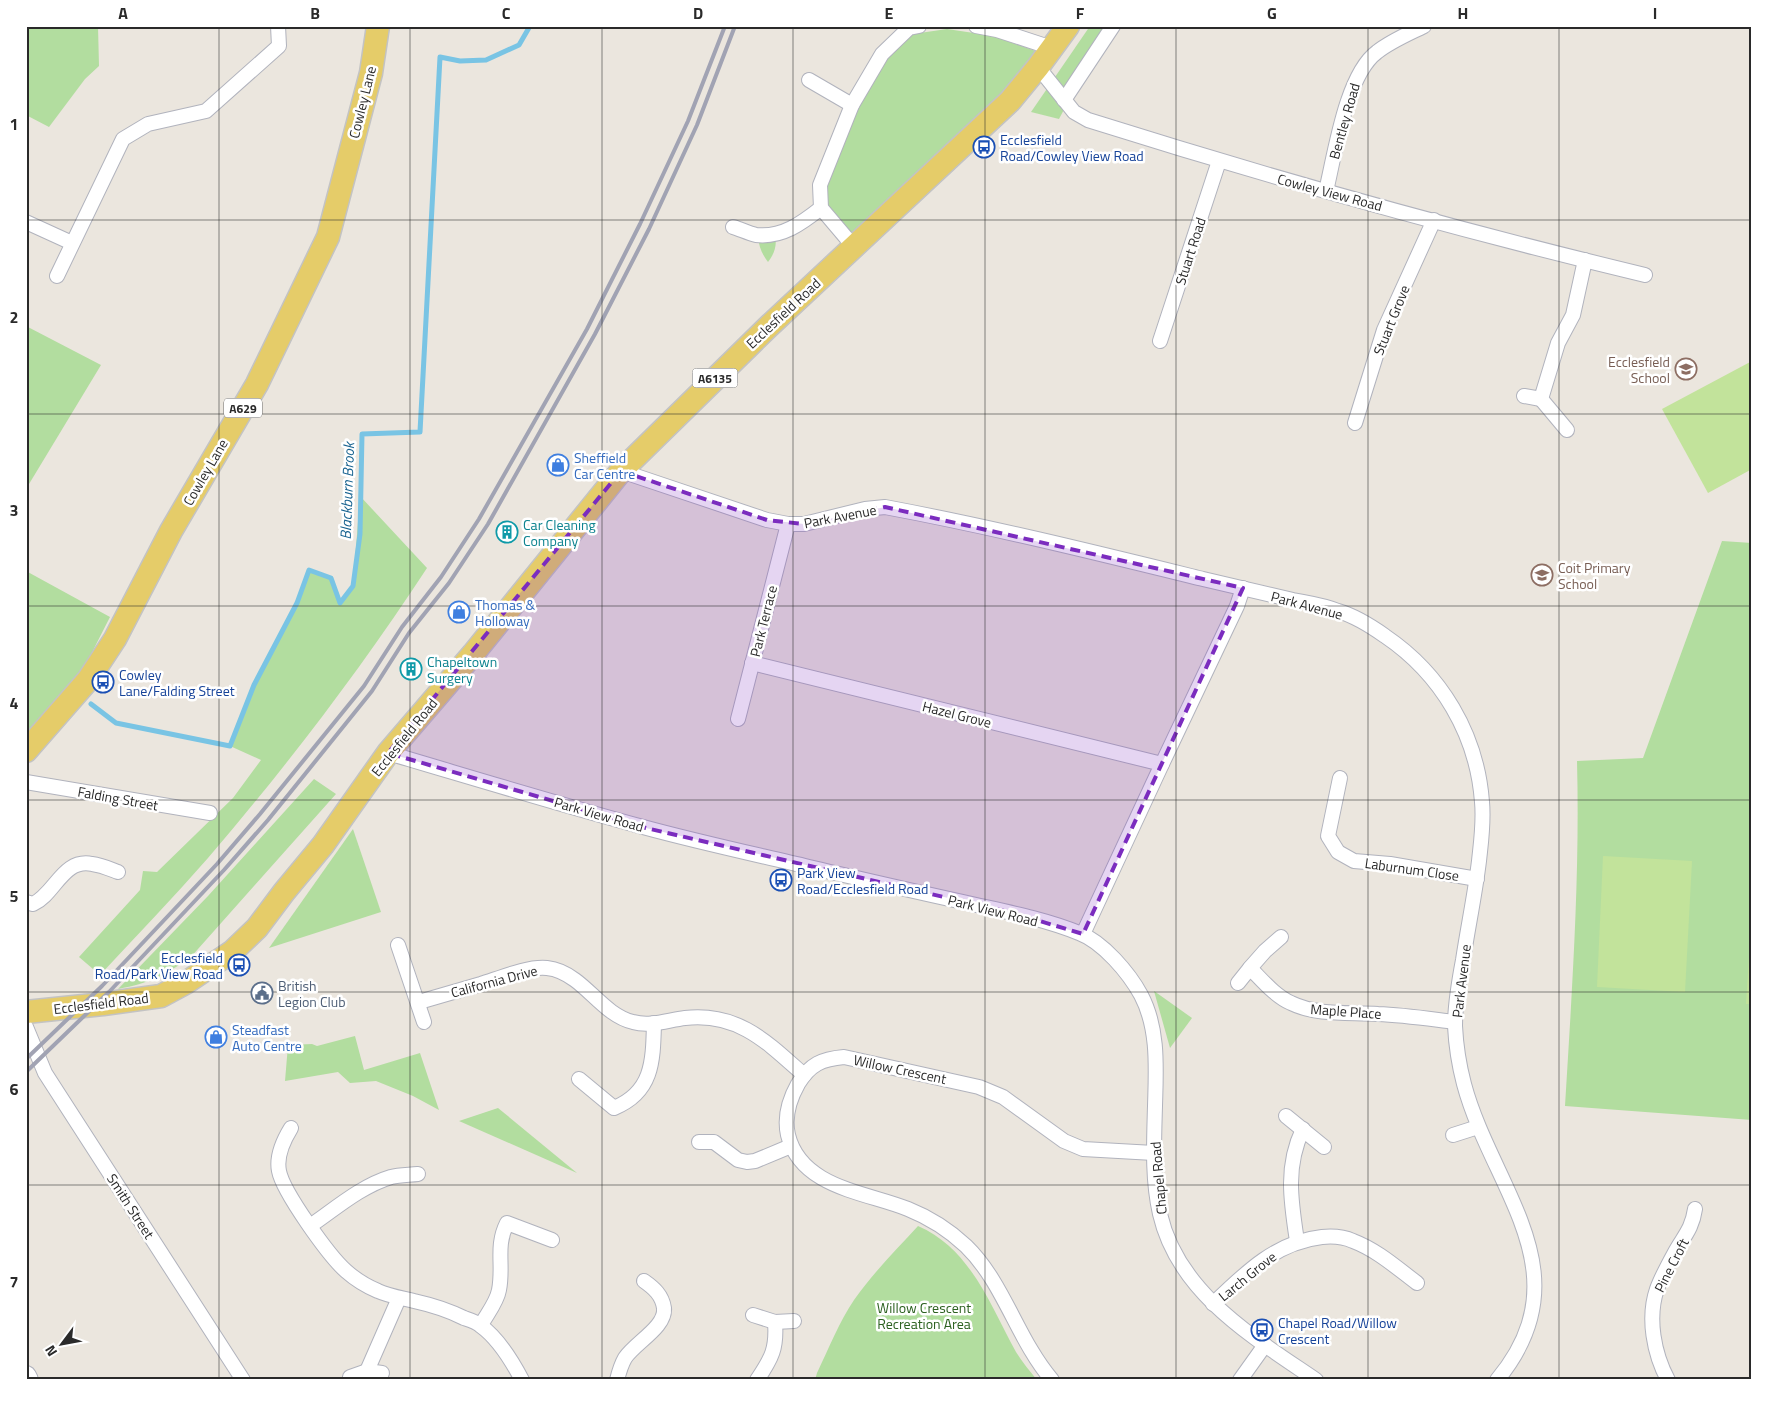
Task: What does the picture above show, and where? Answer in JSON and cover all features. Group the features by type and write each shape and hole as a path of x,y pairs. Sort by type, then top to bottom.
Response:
{"main road":[{"name":"Cowley Lane","path":"26,751 88,680 116,639 171,531 257,384 274,350 328,237 371,73 378,26"},
{"name":"Ecclesfield Road","path":"26,1012 161,996 188,982 230,953 257,928 284,892 324,846 388,753 473,654 621,471 769,326 1010,101 1068,26"},
{"path":"26,1376 28,1380"}],"street":[{"path":"57,276 123,139 148,124 206,111 279,46 278,26"},
{"path":"976,26 996,30 1052,48"},
{"path":"1064,100 1113,26"},
{"name":"Bentley Road","path":"1326,191 1349,95 1359,73 1376,53 1424,26"},
{"path":"854,247 821,208 820,185 852,106 882,54 912,27"},
{"name":"Cowley View Road","path":"1038,67 1074,112 1088,120 1219,162 1547,252 1645,275"},
{"path":"806,78 852,106"},
{"name":"Stuart Road","path":"1160,340 1219,162"},
{"path":"733,227 756,235 782,232 803,222 821,208"},
{"name":"Stuart Grove","path":"1354,423 1384,330 1434,220"},
{"path":"26,222 72,243"},
{"path":"1541,399 1558,343 1573,314 1585,260"},
{"path":"1524,396 1541,399 1567,430"},
{"name":"Park Avenue","path":"621,471 766,520 788,524 804,524 865,509 885,507 1338,610 1384,635 1423,666 1459,716 1475,760 1482,803 1482,837 1458,988 1455,1022 1456,1047 1461,1072 1478,1127 1511,1194 1526,1232 1533,1258 1535,1282 1531,1320 1510,1365 1498,1380"},
{"name":"Park Terrace","path":"738,719 788,524"},
{"path":"1083,934 1237,606 1243,588"},
{"name":"Hazel Grove","path":"752,663 1162,764"},
{"name":"Park View Road","path":"388,753 646,828 1013,913 1083,934"},
{"name":"Laburnum Close","path":"1340,778 1328,836 1338,852 1354,861 1390,864 1476,879"},
{"name":"Falding Street","path":"26,782 210,813"},
{"path":"26,902 33,904 41,900 53,888 63,873 75,866 90,863 118,872"},
{"name":"Chapel Road","path":"1083,934 1118,962 1138,991 1145,1005 1153,1031 1156,1061 1154,1153 1160,1214 1170,1246 1198,1289 1213,1304 1265,1345 1316,1380"},
{"path":"1238,983 1265,951 1280,937"},
{"path":"398,945 419,1002 424,1022"},
{"name":"California Drive","path":"419,1002 503,976 546,968 559,970 574,979 624,1020 635,1023 654,1023 694,1017 728,1020 749,1030 767,1042 804,1075"},
{"name":"Maple Place","path":"1250,968 1289,1003 1306,1009 1455,1022"},
{"path":"579,1079 614,1108 631,1100 646,1081 652,1064 654,1023"},
{"name":"Smith Street","path":"26,1027 45,1073 243,1380"},
{"name":"Willow Crescent","path":"1052,1380 1033,1354 980,1262 965,1246 950,1233 909,1210 847,1190 824,1179 809,1169 797,1157 791,1146 786,1126 787,1110 792,1094 804,1075 815,1065 828,1059 844,1057 979,1088 1002,1097 1072,1145 1083,1149 1103,1152 1154,1153"},
{"path":"1286,1116 1324,1147"},
{"path":"1453,1135 1478,1127"},
{"path":"291,1128 279,1154 279,1171 291,1198 310,1226 345,1270 378,1292 447,1309 481,1325 513,1363 522,1380"},
{"path":"1297,1241 1292,1209 1291,1176 1294,1150 1303,1129"},
{"path":"699,1142 714,1142 738,1160 746,1162 755,1161 791,1146"},
{"path":"310,1226 363,1190 380,1181 393,1176 418,1174"},
{"name":"Pine Croft","path":"1668,1380 1661,1366 1654,1337 1654,1304 1661,1280 1674,1253 1693,1223 1695,1209"},
{"path":"481,1325 499,1293 501,1281 500,1250 502,1234 507,1223 552,1240"},
{"name":"Larch Grove","path":"1213,1304 1243,1275 1281,1249 1297,1241 1331,1236 1351,1240 1371,1250 1417,1283"},
{"path":"617,1380 626,1358 640,1341 657,1328 665,1315 663,1301 656,1290 644,1281"},
{"path":"367,1371 399,1298"},
{"path":"753,1314 775,1322 794,1321"},
{"path":"757,1380 770,1359 776,1340 775,1322"},
{"path":"1240,1380 1265,1345"},
{"path":"350,1377 367,1371 382,1373"}],"highlighted area":[{"path":"621,471 767,520 788,524 804,524 885,507 1243,588 1083,934 1013,913 646,828 388,753"}],"green space":[{"path":"26,26 98,26 99,66 85,79 49,127 26,115"},
{"path":"1090,26 1108,26 1059,119 1031,112"},
{"path":"947,29 994,36 1041,53 1016,91 856,241 827,206 826,185 859,107 887,58 913,34"},
{"path":"775,235 775,249 768,262 761,250 758,237"},
{"path":"26,326 101,365 26,489"},
{"path":"1752,361 1752,469 1708,493 1662,409"},
{"path":"360,496 427,568 376,643 322,717 266,788 195,873 100,975 79,957 140,890 143,871 157,872 233,798 261,760 230,746 254,685 297,603 309,570 331,578 340,602 353,586"},
{"path":"1722,541 1752,543 1752,1120 1565,1106 1573,977 1578,804 1577,761 1643,758"},
{"path":"26,571 110,617 82,672 26,733"},
{"path":"314,779 336,794 190,958 156,978 118,989 208,896"},
{"path":"353,829 381,912 269,948"},
{"path":"1603,856 1692,861 1685,992 1597,987"},
{"path":"1752,910 1752,1004 1746,1004"},
{"path":"1154,991 1192,1018 1170,1048"},
{"path":"355,1036 364,1070 420,1053 439,1110 413,1096 376,1081 350,1083 338,1072 285,1081 288,1045 312,1044 317,1046"},
{"path":"498,1108 577,1173 459,1121"},
{"name":"Willow Crescent Recreation Area","path":"918,1226 936,1236 952,1249 965,1264 988,1298 1016,1352 1037,1380 815,1380 834,1335 854,1300 877,1271"}],"waterway":[{"name":"Blackburn Brook","path":"91,704 116,723 230,746 254,685 297,603 309,570 331,578 340,603 353,586 360,534 362,434 420,432 440,57 460,61 486,60 519,45 530,26"}],"railway":[{"path":"26,1059 102,986 217,864 364,686 402,627 441,577 479,519 587,329 640,224 688,121 725,26"},
{"path":"26,1072 109,992 224,870 268,820 372,691 409,633 449,583 488,524 595,334 649,229 697,125 735,26"}],"place":[{"name":"Ecclesfield Road/Cowley View Road","path":"984,147"},
{"name":"Ecclesfield School","path":"1686,369"},
{"name":"Sheffield Car Centre","path":"558,465"},
{"name":"Car Cleaning Company","path":"507,532"},
{"name":"Coit Primary School","path":"1542,575"},
{"name":"Thomas & Holloway","path":"459,612"},
{"name":"Chapeltown Surgery","path":"411,669"},
{"name":"Cowley Lane/Falding Street","path":"103,682"},
{"name":"Park View Road/Ecclesfield Road","path":"781,880"},
{"name":"Ecclesfield Road/Park View Road","path":"239,965"},
{"name":"British Legion Club","path":"262,993"},
{"name":"Steadfast Auto Centre","path":"216,1037"},
{"name":"Chapel Road/Willow Crescent","path":"1262,1330"}]}
